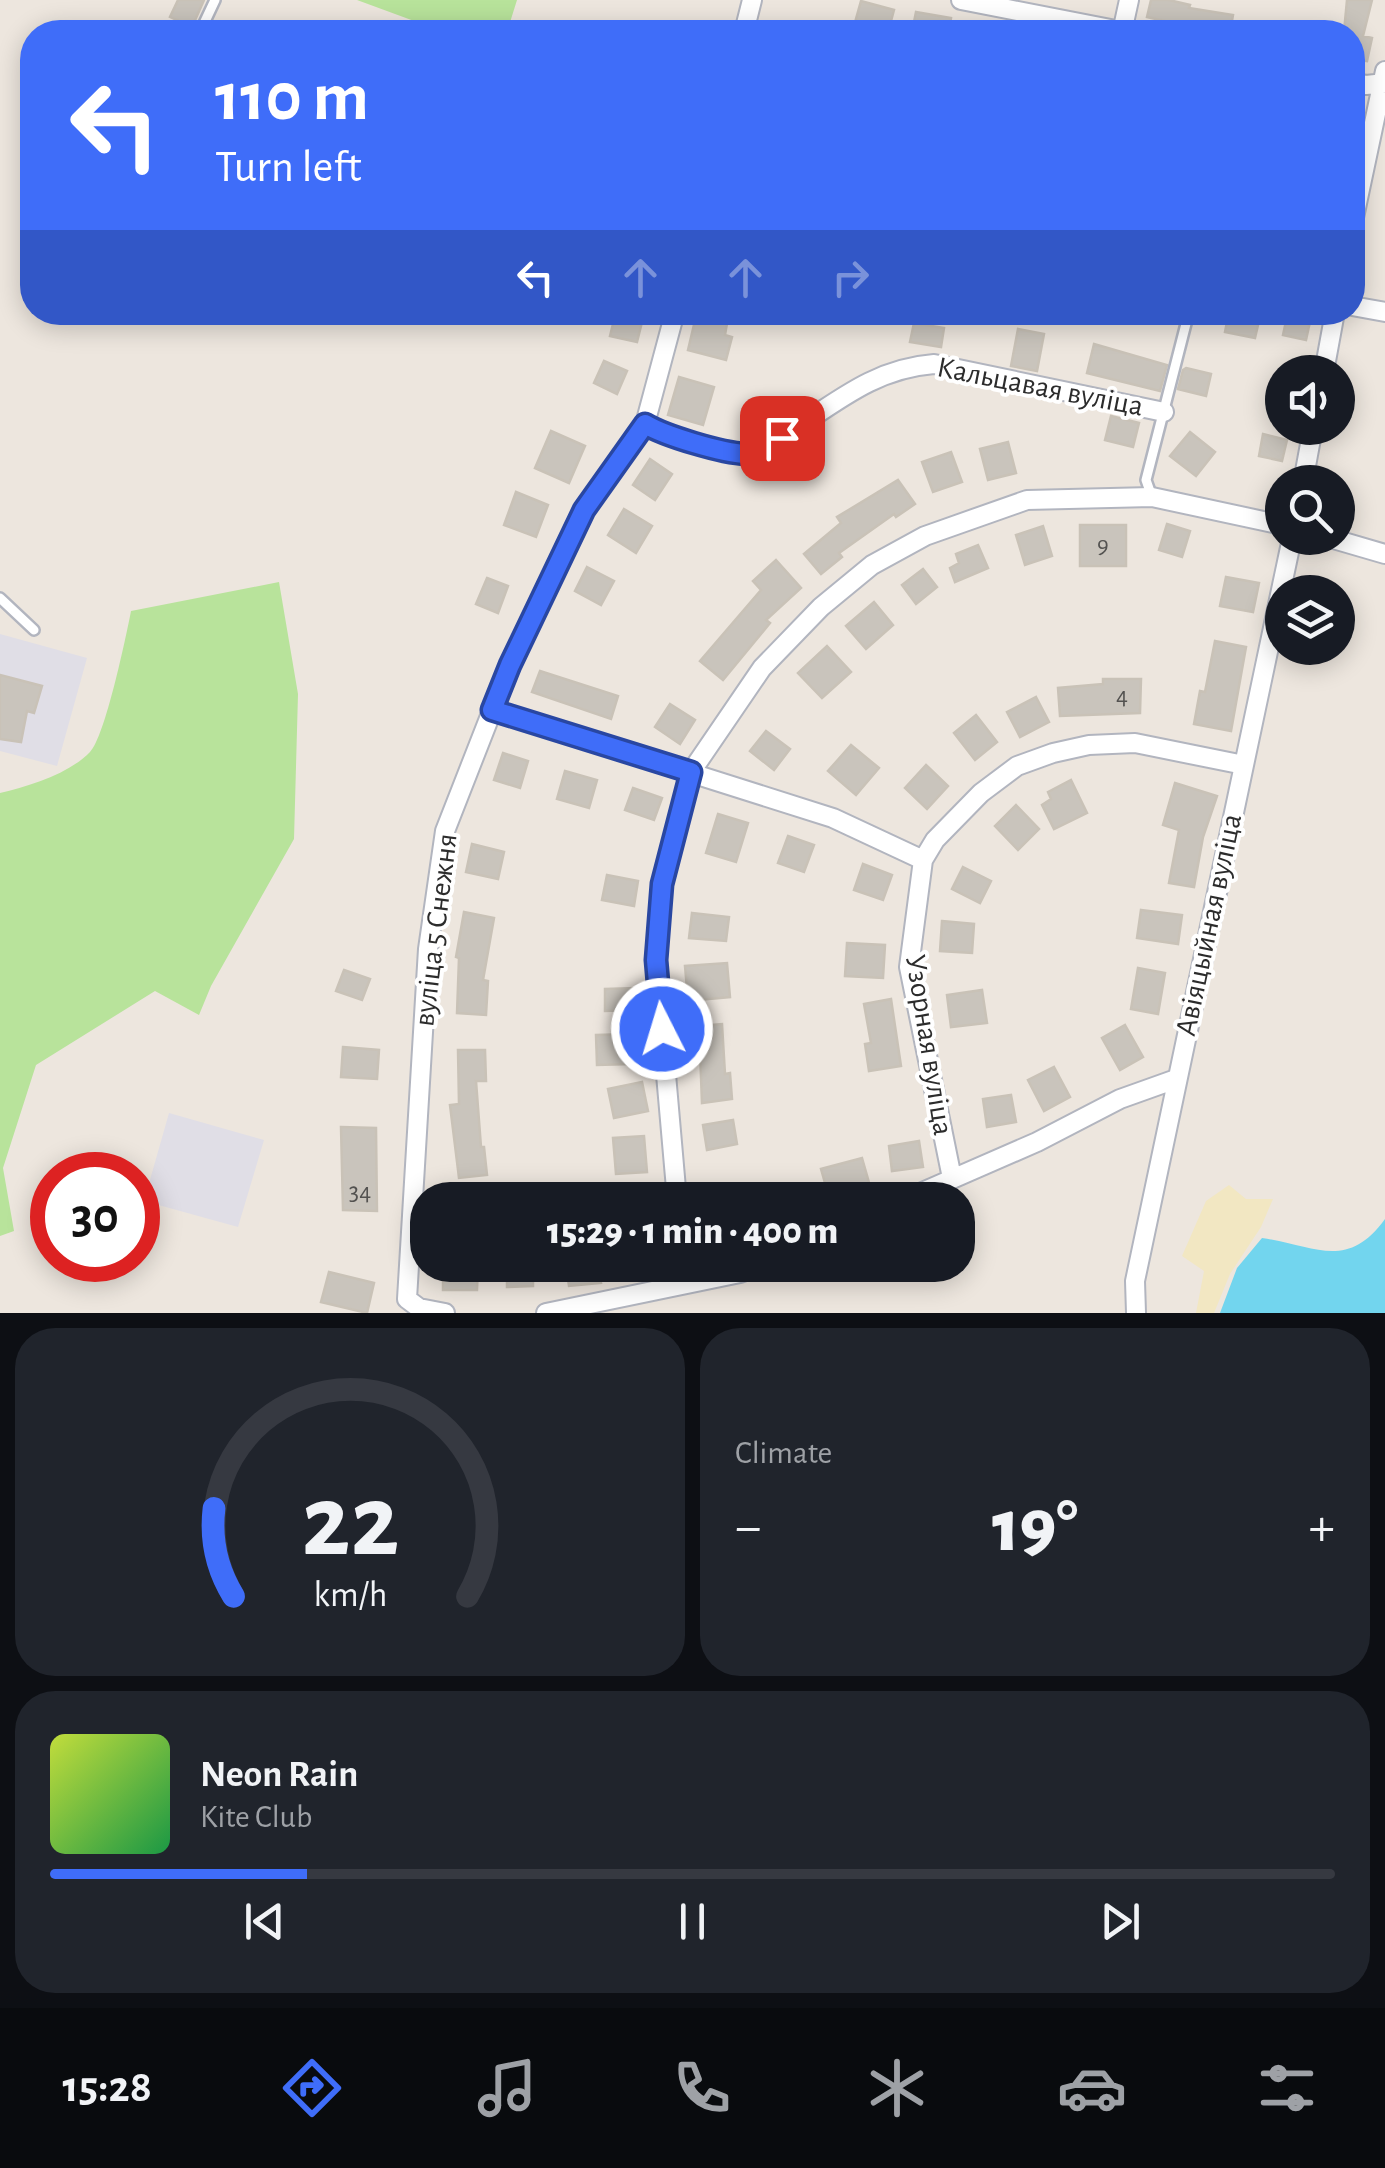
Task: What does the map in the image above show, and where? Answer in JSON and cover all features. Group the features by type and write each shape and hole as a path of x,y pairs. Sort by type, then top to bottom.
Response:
{"street":[{"path":"961,0 1063,20"},
{"path":"1365,167 1384,79"},
{"name":"вуліца 5 Снежня","path":"445,1313 419,1308 407,1298 428,949 445,831 510,665 584,510 645,424 672,325"},
{"path":"1327,355 1333,325"},
{"name":"Кальцавая вуліца","path":"645,424 660,433 747,454 765,451 850,391 880,375 908,366 934,364 1164,412"},
{"path":"675,1182 656,960 662,884 691,772 762,668 821,607 872,564 925,536 1027,500 1152,498 1265,521"},
{"path":"1355,545 1385,554"},
{"name":"Авіяцыйная вуліца","path":"1136,1313 1135,1281 1288,555"},
{"path":"492,710 833,818 923,860 934,840 982,793 1017,766 1053,753 1136,742 1244,765"},
{"name":"Узорная вуліца","path":"923,860 910,967 952,1178"},
{"path":"943,1182 1037,1142 1120,1098 1176,1078"},
{"path":"546,1313 655,1282"}],"lane":[{"path":"1152,498 1146,480 1186,325"},
{"path":"0,598 34,630"}],"shaded area":[{"path":"0,634 87,658 57,766 0,751"},
{"path":"169,1113 264,1140 238,1227 160,1205 158,1152"}],"green space":[{"path":"357,0 517,0 511,20 411,20"},
{"path":"279,582 298,694 294,839 211,986 199,1015 155,991 36,1065 3,1168 14,1231 0,1236 0,793 60,773 90,752 108,708 131,611"}],"sand":[{"path":"1229,1185 1246,1199 1273,1199 1261,1227 1230,1274 1214,1313 1196,1313 1204,1271 1182,1256 1206,1201"}],"water":[{"path":"1385,1219 1385,1313 1220,1313 1237,1268 1262,1238 1315,1249 1344,1250 1371,1235"}],"building":[{"path":"178,0 204,0 195,20 170,17"},
{"path":"1151,0 1169,0 1190,5 1189,8 1233,15 1232,20 1147,17"},
{"path":"1347,0 1372,0 1365,28 1365,20 1345,20"},
{"path":"861,1 894,10 891,20 856,20"},
{"path":"916,12 951,18 951,20 914,20"},
{"path":"1365,36 1372,38 1365,61"},
{"path":"613,325 641,325 637,342 610,336"},
{"path":"694,325 727,325 725,335 732,337 726,360 688,350"},
{"path":"914,325 944,328 941,347 910,342"},
{"path":"1226,325 1258,325 1255,338 1225,332"},
{"path":"1285,325 1309,325 1306,340 1283,335"},
{"path":"1018,329 1044,334 1037,371 1011,366"},
{"path":"1094,344 1167,365 1160,391 1087,373"},
{"path":"604,361 627,371 617,394 594,383"},
{"path":"1186,368 1211,374 1206,396 1178,389"},
{"path":"679,377 714,387 703,425 668,415"},
{"path":"1111,416 1139,423 1133,447 1105,440"},
{"path":"551,431 585,446 569,483 535,468"},
{"path":"1190,432 1215,452 1196,476 1170,456"},
{"path":"1263,434 1265,445 1286,445 1282,461 1259,456"},
{"path":"1008,442 1016,473 988,480 980,449"},
{"path":"951,452 962,482 933,492 922,462"},
{"path":"650,459 672,474 655,500 633,485"},
{"path":"898,480 915,504 839,553 842,557 821,574 804,554 841,523 837,517"},
{"path":"516,492 548,505 536,537 504,525"},
{"path":"624,509 652,526 636,553 608,535"},
{"path":"1167,524 1190,531 1182,557 1159,550"},
{"path":"1080,525 1126,525 1126,566 1080,566"},
{"path":"1043,526 1052,556 1025,565 1016,535"},
{"path":"978,545 988,568 955,582 950,568 959,563 956,554"},
{"path":"776,560 801,588 766,620 770,623 723,680 700,661 761,590 753,581"},
{"path":"587,567 614,581 601,605 575,591"},
{"path":"923,569 937,587 916,604 902,585"},
{"path":"1226,577 1259,583 1253,612 1220,606"},
{"path":"487,578 508,586 498,613 476,604"},
{"path":"874,602 893,625 866,649 846,626"},
{"path":"1215,641 1246,647 1231,731 1194,724"},
{"path":"827,646 851,672 822,698 798,673"},
{"path":"540,671 618,696 611,719 532,692"},
{"path":"0,675 42,686 34,713 27,711 21,742 0,739"},
{"path":"1103,679 1141,679 1140,713 1060,716 1058,688 1103,684"},
{"path":"1036,697 1049,722 1020,737 1007,712"},
{"path":"670,704 695,720 680,744 655,727"},
{"path":"976,715 997,742 975,760 954,733"},
{"path":"766,731 790,749 774,770 750,751"},
{"path":"851,745 879,768 856,795 828,771"},
{"path":"503,753 528,761 520,788 494,780"},
{"path":"926,765 948,786 927,809 905,788"},
{"path":"565,771 597,780 589,808 557,799"},
{"path":"1071,780 1087,813 1054,829 1042,805 1051,799 1048,792"},
{"path":"1175,783 1217,796 1203,837 1194,887 1169,883 1179,830 1163,825"},
{"path":"633,788 662,798 654,820 625,810"},
{"path":"1016,805 1039,829 1018,850 995,826"},
{"path":"718,814 748,823 736,862 706,853"},
{"path":"788,836 814,845 804,872 778,863"},
{"path":"472,844 504,852 498,879 466,872"},
{"path":"863,864 892,875 883,900 854,890"},
{"path":"963,867 991,881 980,903 952,889"},
{"path":"607,875 638,881 634,906 602,900"},
{"path":"1141,910 1182,915 1178,944 1137,938"},
{"path":"464,912 494,918 483,980 488,981 486,1015 457,1013 456,957"},
{"path":"692,913 729,917 726,941 689,938"},
{"path":"942,921 974,924 972,953 940,951"},
{"path":"847,943 885,945 883,978 845,976"},
{"path":"727,963 730,997 688,1001 685,966"},
{"path":"1138,968 1165,973 1158,1014 1131,1009"},
{"path":"344,970 370,979 362,1000 336,991"},
{"path":"636,988 637,1010 605,1011 605,989"},
{"path":"982,990 987,1023 951,1027 947,995"},
{"path":"891,999 901,1066 869,1071 865,1044 871,1043 864,1004"},
{"path":"722,1024 725,1074 730,1073 732,1099 702,1103 699,1026"},
{"path":"1125,1025 1143,1057 1120,1070 1102,1038"},
{"path":"631,1034 632,1064 597,1065 596,1035"},
{"path":"343,1047 379,1050 377,1079 341,1077"},
{"path":"458,1050 485,1050 486,1081 476,1081 487,1175 459,1178 450,1105 459,1104"},
{"path":"1054,1067 1070,1097 1044,1111 1028,1080"},
{"path":"642,1082 648,1111 614,1118 608,1089"},
{"path":"1011,1095 1016,1122 987,1127 983,1099"},
{"path":"733,1120 737,1144 707,1150 703,1125"},
{"path":"341,1127 376,1128 377,1211 343,1210"},
{"path":"644,1136 647,1172 616,1174 613,1138"},
{"path":"919,1141 923,1167 892,1171 889,1146"},
{"path":"862,1158 869,1182 825,1182 821,1169"},
{"path":"329,1272 374,1283 367,1313 321,1302"},
{"path":"443,1282 477,1282 477,1290 443,1290"},
{"path":"507,1282 533,1282 533,1286 507,1287"},
{"path":"568,1282 601,1283 569,1286"}],"route":[{"path":"662,1029 656,960 662,884 691,772 492,710 584,510 645,424 660,433 747,454 765,451 782,438"}]}
